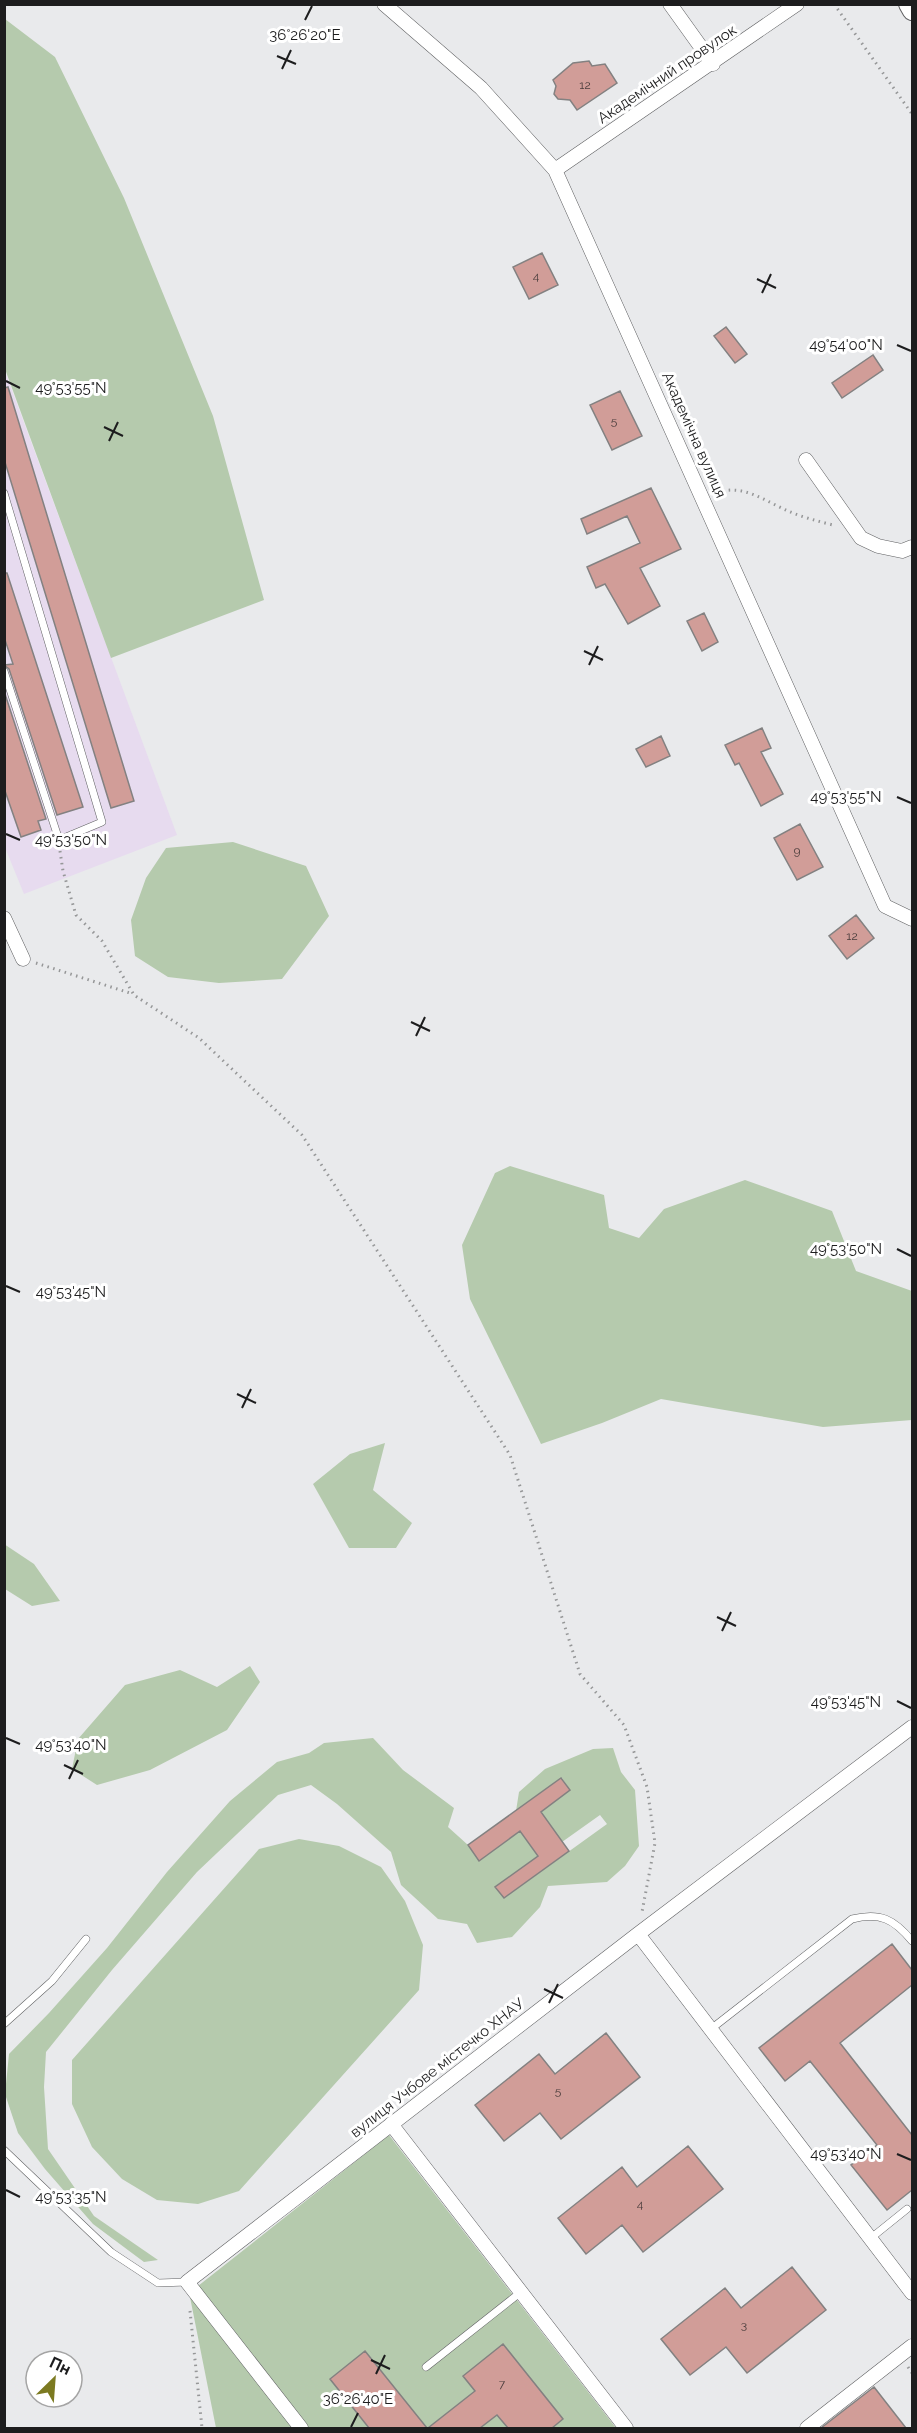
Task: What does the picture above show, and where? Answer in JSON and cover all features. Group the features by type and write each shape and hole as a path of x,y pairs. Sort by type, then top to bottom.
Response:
{"street":[{"name":"Академічна вулиця","path":"384,4 481,88 555,170 885,906 912,919"},
{"path":"670,4 713,64"},
{"name":"Академічний провулок","path":"555,170 713,64 797,4"},
{"path":"908,4 912,11"},
{"path":"806,460 861,538 878,546 902,550 912,547"},
{"path":"4,918 23,958"},
{"name":"вулиця Учбове містечко ХНАУ","path":"187,2282 638,1934 912,1727"},
{"path":"638,1934 912,2293"},
{"path":"391,2124 626,2428"},
{"path":"187,2282 301,2428"},
{"path":"807,2428 912,2346"}],"lane":[{"path":"4,493 102,822 59,840 4,671"},
{"path":"711,2029 852,1919 869,1915 888,1918 912,1941"},
{"path":"4,2024 52,1981 86,1940"},
{"path":"4,2150 111,2252 158,2283 187,2282"},
{"path":"871,2238 908,2209"},
{"path":"426,2367 521,2292"}],"path":[{"path":"834,4 912,114"},
{"path":"704,499 721,492 736,490 748,492 820,522 855,529"},
{"path":"59,840 63,871 76,915 102,941 134,995"},
{"path":"23,958 134,995 199,1038 302,1135 510,1455 580,1674 624,1725 647,1787 655,1843 638,1934"},
{"path":"187,2282 202,2428"}],"shaded area":[{"path":"4,369 177,835 24,894 4,845"}],"green space":[{"path":"5,19 55,57 124,198 213,416 264,600 111,658 5,369"},
{"path":"233,842 306,866 329,916 282,979 219,983 168,977 135,956 131,920 146,878 166,848"},
{"path":"510,1166 604,1195 609,1228 639,1238 664,1209 745,1180 832,1211 856,1271 912,1291 912,1420 823,1427 661,1399 541,1444 470,1299 462,1245 495,1173"},
{"path":"385,1443 373,1490 412,1523 396,1548 349,1548 313,1484 350,1454"},
{"path":"4,1544 34,1564 60,1601 32,1606 5,1589"},
{"path":"250,1666 260,1682 227,1730 150,1770 97,1785 72,1769 78,1739 125,1685 180,1670 217,1687"},
{"path":"373,1738 403,1770 454,1808 448,1827 468,1845 479,1860 520,1831 538,1856 496,1887 504,1898 607,1824 600,1815 562,1842 541,1812 570,1790 562,1778 516,1811 519,1792 545,1769 593,1749 613,1748 621,1772 635,1790 639,1846 625,1866 607,1882 548,1886 540,1907 512,1937 477,1943 467,1924 438,1919 401,1885 391,1852 337,1804 311,1785 278,1795 197,1872 112,1970 46,2052 44,2087 48,2149 94,2216 158,2260 144,2262 93,2224 45,2169 18,2133 5,2094 9,2054 107,1948 167,1872 230,1801 277,1762 309,1753 324,1743"},
{"path":"299,1839 339,1846 381,1867 405,1901 423,1945 419,1990 239,2191 198,2204 157,2200 122,2179 92,2147 72,2104 72,2060 259,1849"},
{"path":"389,2135 616,2428 308,2428 198,2286"},
{"path":"187,2282 301,2428 216,2428"}],"building":[{"path":"589,61 592,66 605,64 617,83 577,110 570,100 558,99 554,94 556,86 553,80 573,63"},
{"path":"542,253 558,285 529,299 513,267"},
{"path":"726,327 747,354 735,363 714,336"},
{"path":"873,355 883,370 842,398 832,383"},
{"path":"8,387 134,801 111,808 4,459 4,388"},
{"path":"620,391 642,436 612,450 590,405"},
{"path":"651,488 681,549 640,568 660,606 628,624 605,584 596,588 587,567 640,543 627,516 587,534 581,519"},
{"path":"4,573 7,573 83,807 57,815 9,669 4,665 13,664 4,637"},
{"path":"704,613 718,642 702,651 687,621"},
{"path":"4,691 46,819 38,821 41,830 21,837 4,788"},
{"path":"762,728 771,748 761,752 783,794 761,806 739,763 735,765 725,745"},
{"path":"661,736 670,756 646,767 636,749"},
{"path":"800,824 823,867 797,880 774,838"},
{"path":"856,915 874,938 847,959 829,936"},
{"path":"561,1778 570,1790 541,1812 569,1851 504,1898 495,1887 538,1856 520,1831 479,1861 468,1845"},
{"path":"892,1944 912,1970 912,1985 840,2043 912,2135 912,2190 887,2210 851,2165 877,2145 810,2061 785,2081 759,2048"},
{"path":"606,2033 640,2077 561,2139 540,2113 504,2141 475,2105 539,2054 555,2074"},
{"path":"688,2146 723,2189 643,2252 622,2225 586,2254 558,2218 622,2167 637,2187"},
{"path":"792,2267 826,2310 747,2373 726,2347 690,2375 661,2339 725,2288 741,2308"},
{"path":"503,2344 563,2419 552,2428 508,2428 497,2415 480,2428 428,2428 475,2391 463,2376"},
{"path":"365,2351 427,2428 369,2428 330,2379"},
{"path":"874,2387 906,2428 821,2428"}]}
